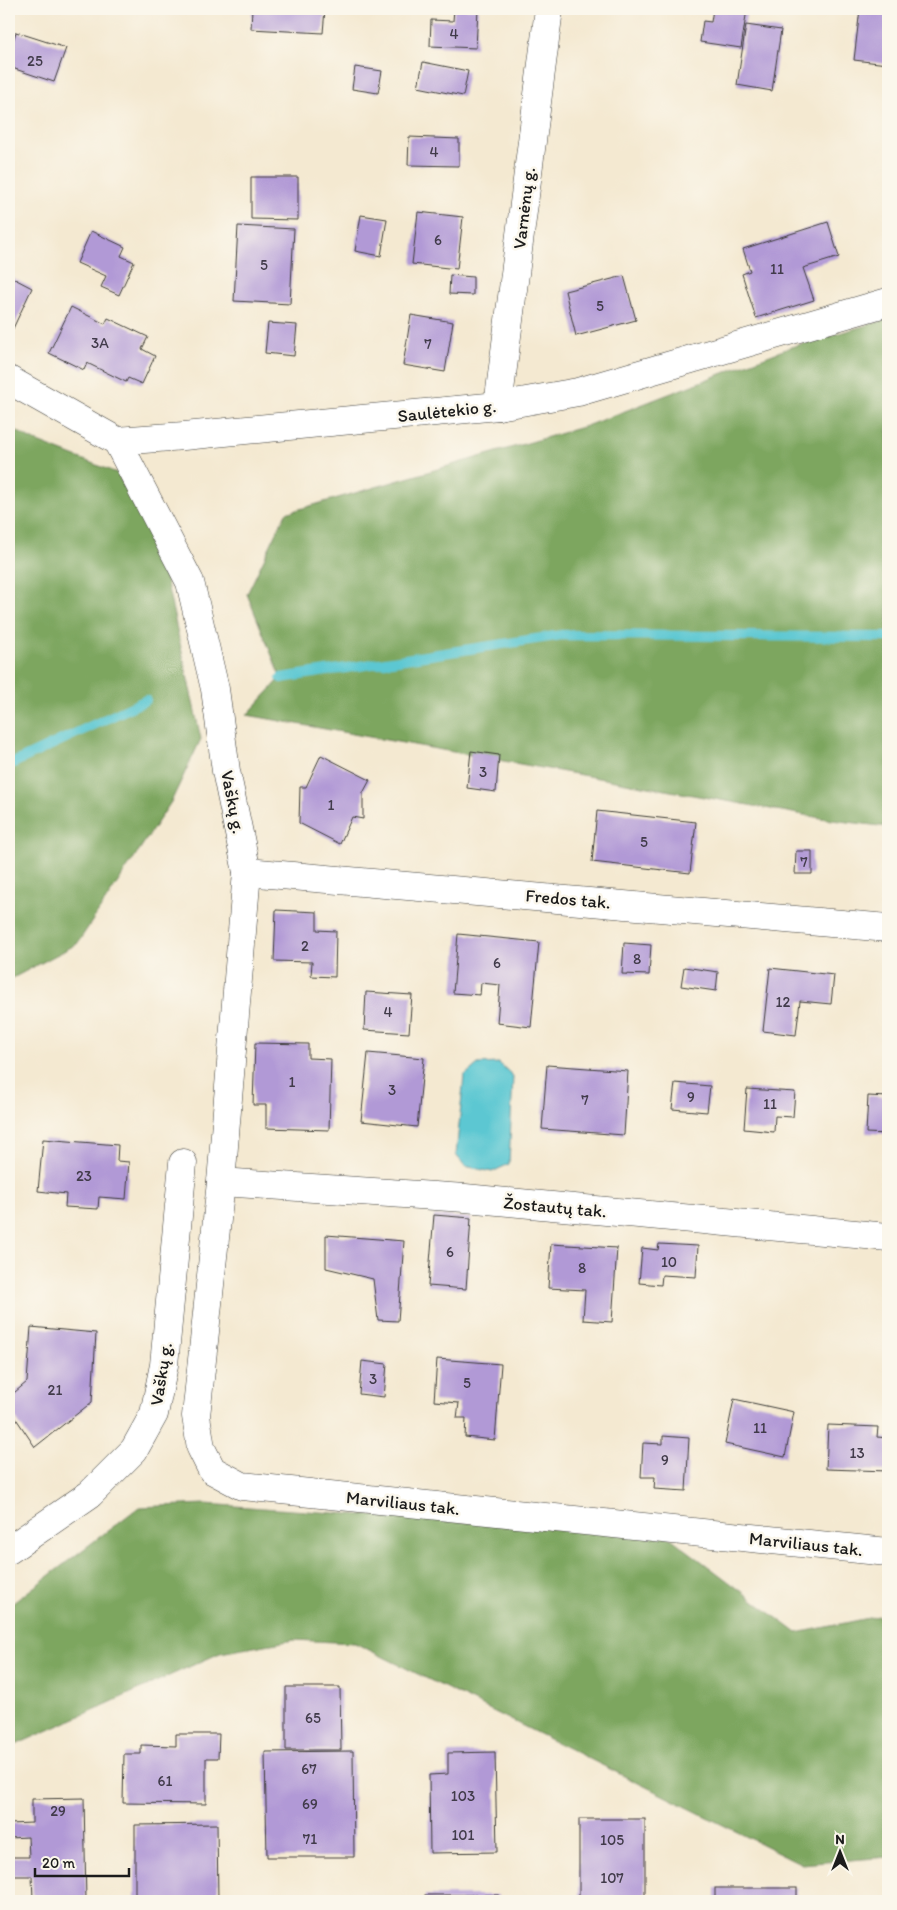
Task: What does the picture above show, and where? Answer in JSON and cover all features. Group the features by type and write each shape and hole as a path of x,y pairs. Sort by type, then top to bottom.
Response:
{"street":[{"name":"Varnėnų g.","path":"498,406 549,9"},
{"name":"Saulėtekio g.","path":"117,441 498,406 578,392 888,302"},
{"path":"9,380 117,441"},
{"name":"Vaškų g.","path":"117,441 190,582 215,690 226,771 247,872 221,1182"},
{"name":"Fredos tak.","path":"247,872 888,928"},
{"name":"Vaškų g.","path":"9,1550 90,1494 134,1450 154,1414 164,1365 183,1163"},
{"name":"Žostautų tak.","path":"221,1182 465,1198 888,1237"},
{"name":"Marviliaus tak.","path":"221,1182 196,1416 201,1448 212,1470 242,1486 888,1552"}],"green space":[{"path":"888,319 888,827 832,820 247,715 281,678 247,594 286,513 586,426 791,347"},
{"path":"9,426 30,439 117,473 160,552 201,739 171,802 77,944 9,980"},
{"path":"205,1504 668,1536 797,1633 888,1614 888,1857 802,1864 355,1643 294,1640 220,1653 9,1748 9,1606 139,1507"}],"water":[{"path":"499,1063 513,1076 509,1164 492,1172 465,1166 456,1155 464,1076 478,1064"}],"building":[{"path":"252,9 325,9 323,33 251,29"},
{"path":"454,9 478,9 476,48 430,46 431,20 453,21"},
{"path":"713,9 747,9 741,48 700,42 703,21 711,22"},
{"path":"860,9 888,9 887,64 854,60"},
{"path":"746,25 781,30 772,91 737,85"},
{"path":"16,32 66,48 54,82 9,67 9,54"},
{"path":"423,62 468,71 463,96 418,87"},
{"path":"355,67 382,71 378,93 352,89"},
{"path":"409,137 459,139 459,166 408,165"},
{"path":"251,177 298,177 298,220 251,219"},
{"path":"418,212 463,217 457,269 412,264"},
{"path":"361,215 387,219 381,256 355,251"},
{"path":"828,222 839,257 803,268 814,300 756,318 742,274 750,271 743,249"},
{"path":"238,226 294,229 290,304 234,301"},
{"path":"91,231 125,247 121,256 134,262 119,295 101,287 106,276 77,263"},
{"path":"450,275 473,277 473,295 449,294"},
{"path":"9,276 32,288 9,337"},
{"path":"624,276 636,320 576,336 565,291"},
{"path":"71,307 105,324 108,318 148,337 142,349 155,356 142,384 128,378 126,382 87,363 84,370 49,353"},
{"path":"411,315 453,322 445,372 403,365"},
{"path":"268,323 297,325 294,356 265,353"},
{"path":"471,751 499,755 496,792 467,788"},
{"path":"321,755 370,780 363,793 363,819 352,817 340,844 299,823 300,787 306,787"},
{"path":"597,811 696,822 690,873 592,862"},
{"path":"796,851 812,851 812,874 795,874"},
{"path":"276,910 317,912 317,930 336,931 335,977 311,976 312,962 274,961"},
{"path":"458,934 539,942 531,1027 497,1023 500,985 481,983 480,995 453,993"},
{"path":"624,943 651,945 649,975 622,974"},
{"path":"684,967 718,972 716,991 681,986"},
{"path":"770,968 834,975 831,1004 800,1001 796,1035 763,1031"},
{"path":"366,992 412,995 409,1033 364,1030"},
{"path":"255,1043 308,1044 308,1058 331,1059 329,1130 266,1128 266,1105 253,1105"},
{"path":"368,1053 424,1058 417,1127 361,1121"},
{"path":"547,1065 628,1071 624,1135 542,1129"},
{"path":"675,1083 710,1086 707,1112 672,1109"},
{"path":"747,1089 795,1092 793,1117 775,1116 774,1132 744,1129"},
{"path":"868,1096 888,1097 888,1134 866,1133"},
{"path":"43,1139 118,1145 117,1161 129,1162 126,1199 99,1197 98,1209 65,1207 66,1194 38,1191"},
{"path":"434,1215 471,1218 466,1289 428,1286"},
{"path":"326,1235 404,1241 398,1321 378,1320 373,1279 326,1268"},
{"path":"551,1244 617,1248 612,1322 583,1320 585,1290 548,1288"},
{"path":"659,1244 698,1246 696,1277 662,1275 661,1285 639,1283 642,1248 658,1250"},
{"path":"31,1327 96,1333 92,1402 35,1447 9,1408 9,1397 27,1382"},
{"path":"437,1359 501,1364 495,1440 465,1437 466,1418 457,1418 459,1403 434,1401"},
{"path":"362,1361 387,1364 384,1397 359,1394"},
{"path":"734,1399 794,1412 785,1457 725,1444"},
{"path":"828,1425 878,1427 877,1437 888,1438 888,1471 826,1469"},
{"path":"663,1436 689,1438 686,1491 654,1489 655,1477 641,1477 643,1443 663,1444"},
{"path":"286,1687 340,1687 341,1750 286,1750"},
{"path":"176,1734 219,1734 218,1758 206,1758 206,1804 123,1803 124,1754 141,1754 141,1745 176,1746"},
{"path":"353,1751 354,1857 267,1857 265,1752"},
{"path":"495,1752 497,1852 430,1853 429,1775 448,1774 448,1753"},
{"path":"84,1798 86,1901 9,1901 9,1899 33,1899 32,1876 9,1876 9,1857 29,1857 28,1837 9,1838 9,1824 32,1823 32,1799"},
{"path":"579,1819 645,1819 645,1897 579,1897"},
{"path":"217,1824 218,1901 135,1901 135,1825"},
{"path":"715,1888 797,1888 797,1901 715,1901"},
{"path":"425,1895 499,1895 499,1901 425,1901"}],"waterway":[{"path":"281,678 562,635 888,637"},
{"path":"9,765 146,700"}]}
